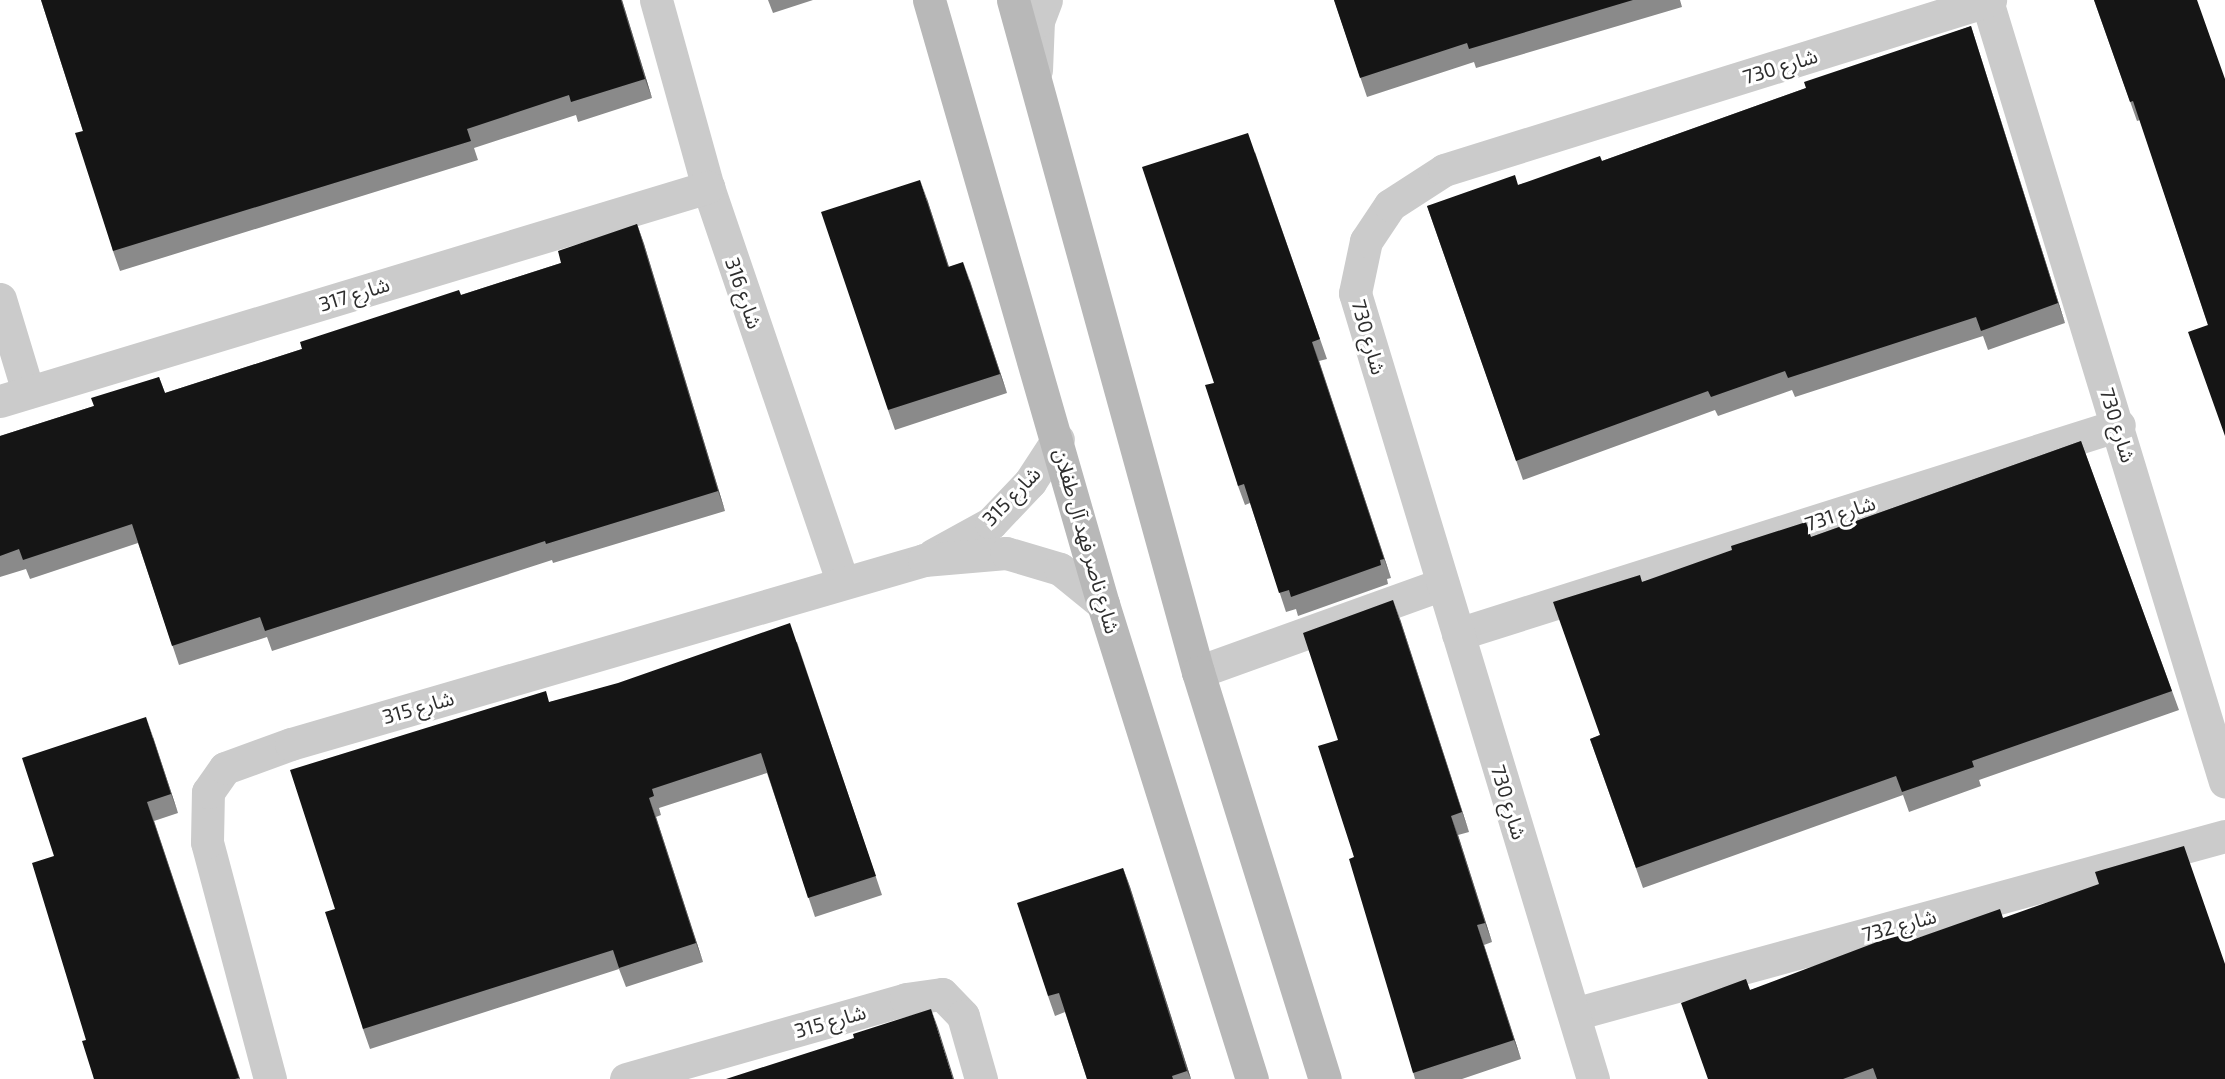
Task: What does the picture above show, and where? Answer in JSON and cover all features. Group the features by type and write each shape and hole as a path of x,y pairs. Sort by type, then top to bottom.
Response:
{"street":[{"name":"شارع 316","path":"656,0 708,187 843,583"},
{"name":"شارع ناصر فهد آل طفلان","path":"929,0 1058,439 1103,604 1252,1079"},
{"path":"1013,0 1036,75 1198,672 1325,1079"},
{"path":"1036,75 1038,21 1046,0"},
{"name":"شارع 730","path":"1593,1079 1355,293 1366,241 1390,205 1444,170 1989,1 2225,782"},
{"name":"شارع 317","path":"14,397 708,187"},
{"path":"0,299 14,397"},
{"name":"شارع 731","path":"1458,634 2119,425"},
{"name":"شارع 315","path":"924,560 991,523 1030,482 1058,439"},
{"name":"شارع 315","path":"270,1079 207,843 208,792 225,768 291,744 924,560 1006,553 1060,569 1103,604"},
{"path":"1198,672 1443,584"},
{"name":"شارع 732","path":"1574,1014 2225,836"},
{"name":"شارع 315","path":"626,1079 906,999 942,994 963,1016 981,1079"}],"building":[{"path":"41,0 621,0 645,79 571,102 569,95 467,129 471,141 113,251 75,133 83,131"},
{"path":"1334,0 1633,0 1469,49 1467,43 1360,78"},
{"path":"2094,0 2197,0 2225,79 2225,436 2188,332 2208,325 2133,101 2130,102"},
{"path":"1971,26 2058,303 1981,331 1976,317 1788,378 1785,371 1711,397 1708,391 1516,461 1427,206 1515,175 1518,185 1600,156 1602,161 1806,88 1804,82"},
{"path":"1248,133 1320,339 1312,342 1384,559 1380,560 1381,565 1291,597 1289,590 1279,593 1244,484 1238,486 1205,385 1214,383 1142,167"},
{"path":"920,180 948,267 963,262 1000,374 888,410 821,212"},
{"path":"637,224 718,491 546,544 545,541 265,631 260,617 172,646 132,524 23,560 19,549 0,556 0,436 94,406 91,398 159,377 165,393 302,349 300,342 459,290 461,295 561,263 558,251"},
{"path":"2081,441 2172,691 1972,761 1974,767 1902,792 1896,776 1636,868 1590,739 1600,735 1553,602 1640,575 1642,582 1732,550 1731,546 1806,522 1811,537"},
{"path":"1393,600 1462,812 1451,816 1485,923 1477,925 1514,1040 1413,1073 1349,859 1354,857 1318,746 1338,740 1303,633"},
{"path":"790,623 876,876 808,898 761,753 652,789 654,796 649,798 696,943 619,968 613,950 363,1029 325,912 335,909 290,770 546,691 549,702 618,683"},
{"path":"146,717 171,794 147,802 239,1078 94,1079 82,1041 86,1040 32,863 54,856 22,758"},
{"path":"2184,846 2225,964 2225,1079 1877,1079 1873,1068 1843,1079 1708,1079 1681,1003 1746,979 1750,990 1906,931 1909,941 2000,909 2003,918 2099,884 2095,872"},
{"path":"1123,868 1187,1071 1172,1076 1173,1079 1087,1079 1059,993 1048,996 1017,903"},
{"path":"931,1009 953,1079 726,1079 854,1038 853,1034"}]}
